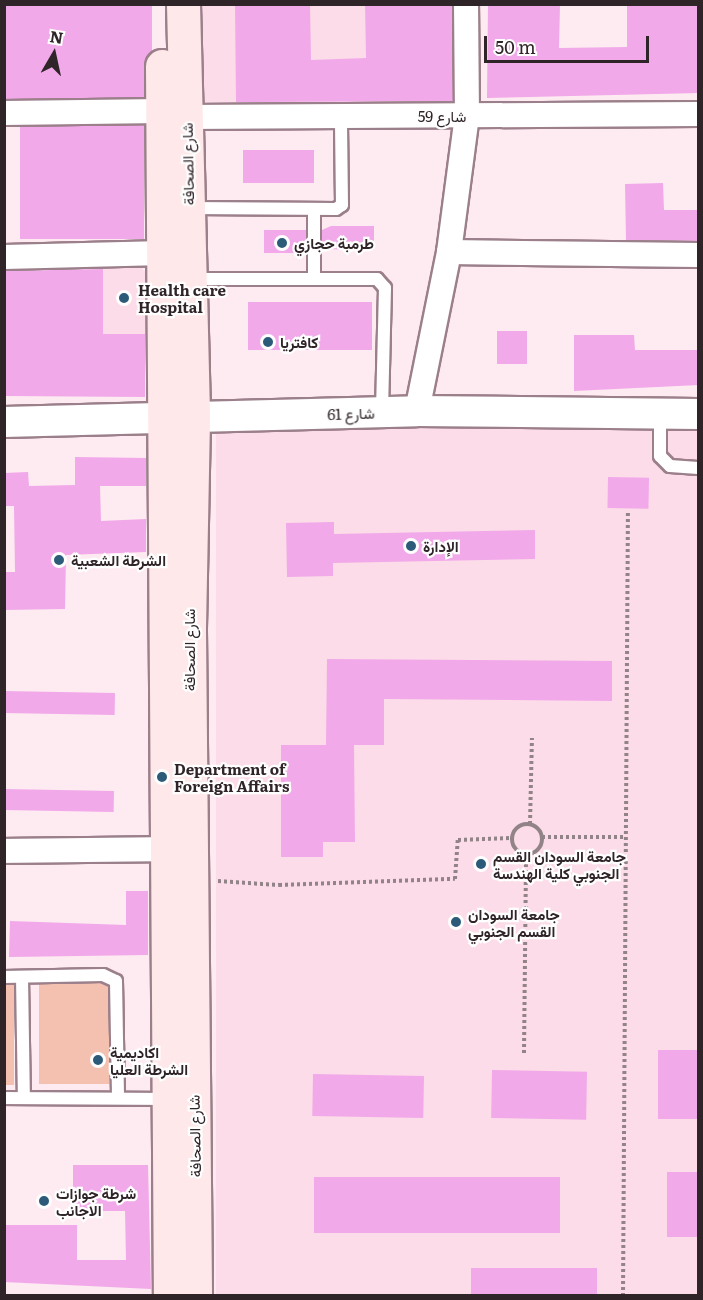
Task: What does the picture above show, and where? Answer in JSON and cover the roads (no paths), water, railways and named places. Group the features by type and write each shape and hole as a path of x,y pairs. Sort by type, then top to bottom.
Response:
{"main road":[{"name":"شارع الصحافة","path":"161,4 188,208 190,279 179,419 164,849 195,1296"},
{"name":"شارع الصحافة","path":"170,1296 190,879 179,419 164,253 183,4"}],"street":[{"path":"417,411 449,252 467,116 466,4"},
{"name":"شارع 59","path":"4,113 341,117 699,114"},
{"path":"449,252 699,255"},
{"path":"4,257 164,253"},
{"name":"شارع 61","path":"4,422 417,411 699,414"},
{"path":"4,851 164,849"}],"lane":[{"path":"188,208 314,210 342,205 341,117"},
{"path":"314,210 314,276"},
{"path":"190,279 364,276 385,288 382,412"},
{"path":"660,414 660,456 670,466 699,468"},
{"path":"4,977 103,975 116,981 118,1098"},
{"path":"22,977 24,1098"},
{"path":"4,1098 180,1099"}],"place":[{"name":"طرمبة حجازي","path":"282,243"},
{"name":"Health care Hospital","path":"124,298"},
{"name":"كافتريا","path":"268,342"},
{"name":"الإدارة","path":"411,546"},
{"name":"الشرطة الشعبية","path":"59,560"},
{"name":"Department of Foreign Affairs","path":"162,777"},
{"name":"جامعة السودان القسم الجنوبي كلية الهندسة","path":"481,864"},
{"name":"جامعة السودان القسم الجنوبي","path":"456,922"},
{"name":"اكاديمية الشرطة العليا","path":"98,1060"},
{"name":"شرطة جوازات الاجانب","path":"44,1201"}]}
